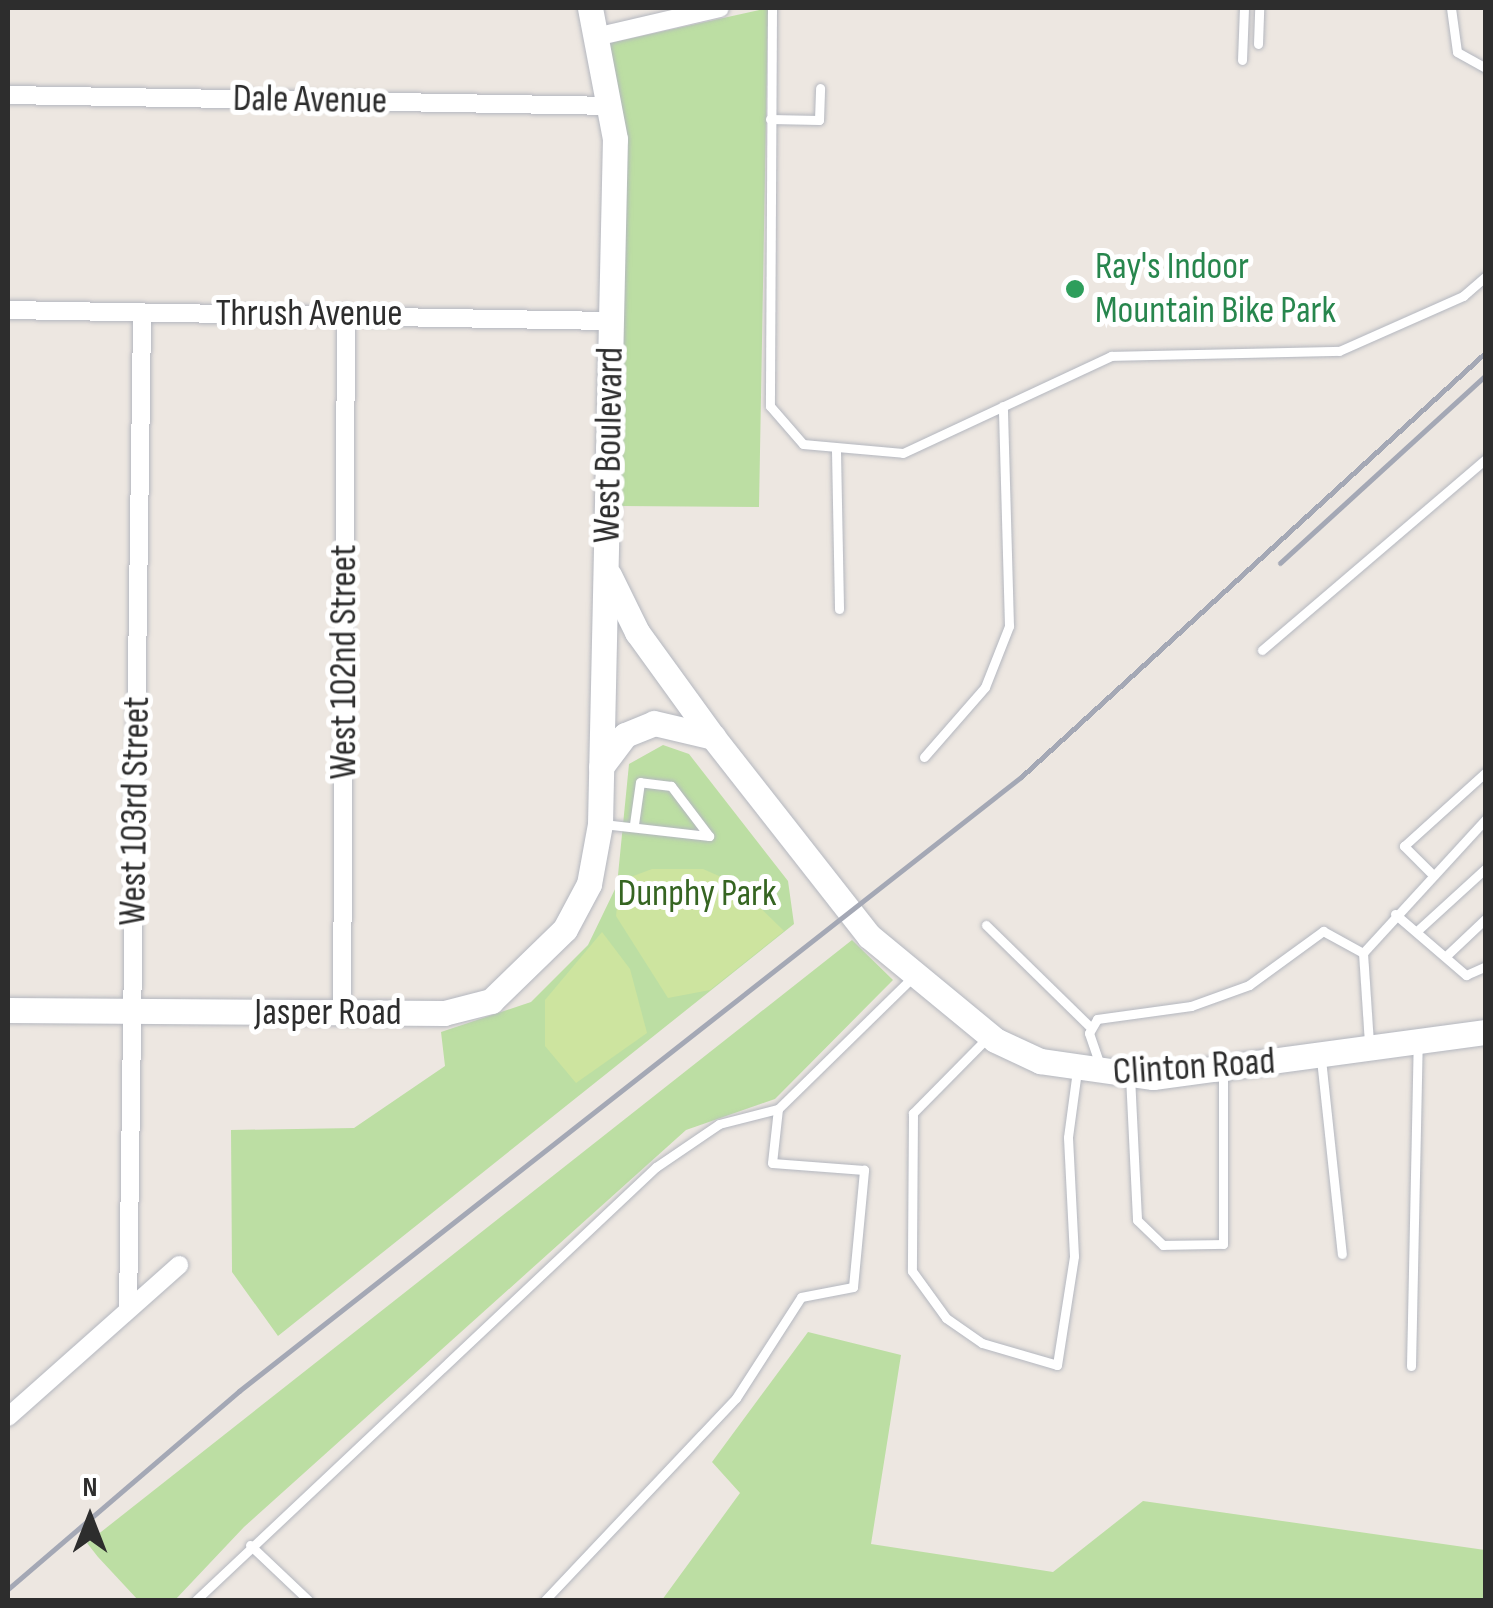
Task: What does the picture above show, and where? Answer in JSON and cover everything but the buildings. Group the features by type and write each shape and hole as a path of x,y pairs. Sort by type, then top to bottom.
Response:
{"street":[{"name":"West Boulevard","path":"589,884 600,824 612,106 600,36 590,8"},
{"path":"600,36 720,8"},
{"name":"Dale Avenue","path":"8,95 612,106"},
{"name":"Thrush Avenue","path":"8,310 346,312 610,321"},
{"name":"West 102nd Street","path":"342,1012 346,312"},
{"name":"West 103rd Street","path":"128,1309 142,313"},
{"name":"Clinton Road","path":"606,570 629,636"},
{"name":"Clinton Road","path":"605,615 696,711 713,738 912,978 989,1036 1077,1070 1130,1076 1223,1071 1486,1032"},
{"path":"601,767 626,735 654,723 713,738"},
{"name":"Jasper Road","path":"8,1010 444,1014 491,1000 557,942 589,884"},
{"path":"8,1418 179,1265"}],"lane":[{"path":"772,8 770,406 793,438 836,451 902,453 1110,356 1339,351 1464,296 1486,276"},
{"path":"1242,60 1244,8"},
{"path":"1258,44 1259,8"},
{"path":"1451,8 1457,52 1486,68"},
{"path":"770,119 819,120 820,88"},
{"path":"924,757 985,686 1009,626 1003,406"},
{"path":"836,451 839,609"},
{"path":"1262,650 1486,459"},
{"path":"1430,872 1404,846 1486,772"},
{"path":"600,824 634,824 709,836 671,786 640,782 634,824"},
{"path":"1370,1049 1363,952 1430,872 1486,819"},
{"path":"1418,930 1486,868"},
{"path":"1395,914 1466,975 1486,966"},
{"path":"1446,956 1486,918"},
{"path":"986,924 1090,1027 1102,1075"},
{"path":"1090,1027 1106,1016 1191,1006 1250,986 1323,931 1363,952"},
{"path":"196,1600 250,1545 679,1148 719,1124 778,1110 912,978"},
{"path":"989,1036 913,1113 912,1271 946,1318 982,1343 1057,1366 1074,1256 1068,1137 1077,1070"},
{"path":"1411,1366 1418,1042"},
{"path":"1320,1056 1342,1254"},
{"path":"1130,1076 1137,1220 1163,1245 1223,1244 1223,1071"},
{"path":"545,1600 736,1398 801,1297 853,1287 864,1170 772,1163 778,1110"},
{"path":"250,1545 308,1600"}],"green space":[{"path":"768,8 759,507 619,506 620,117 610,43"},
{"name":"Dunphy Park","path":"663,745 689,754 788,881 794,924 278,1336 232,1272 231,1130 354,1128 445,1066 441,1032 531,1002 588,945 617,885 629,764"},
{"path":"652,869 703,869 735,883 784,931 710,990 668,998 616,916 620,881"},
{"path":"602,932 630,969 647,1033 576,1083 545,1046 545,1000"},
{"path":"852,940 893,980 775,1099 686,1130 244,1527 175,1600 138,1600 98,1557 87,1543"},
{"path":"808,1332 901,1355 871,1544 1053,1572 1143,1501 1485,1550 1485,1600 662,1600 740,1493 712,1462"}],"railway":[{"path":"8,1589 239,1391 1021,777 1486,352"},
{"path":"1280,563 1486,375"}],"place":[{"name":"Ray's Indoor Mountain Bike Park","path":"1075,289"}]}
